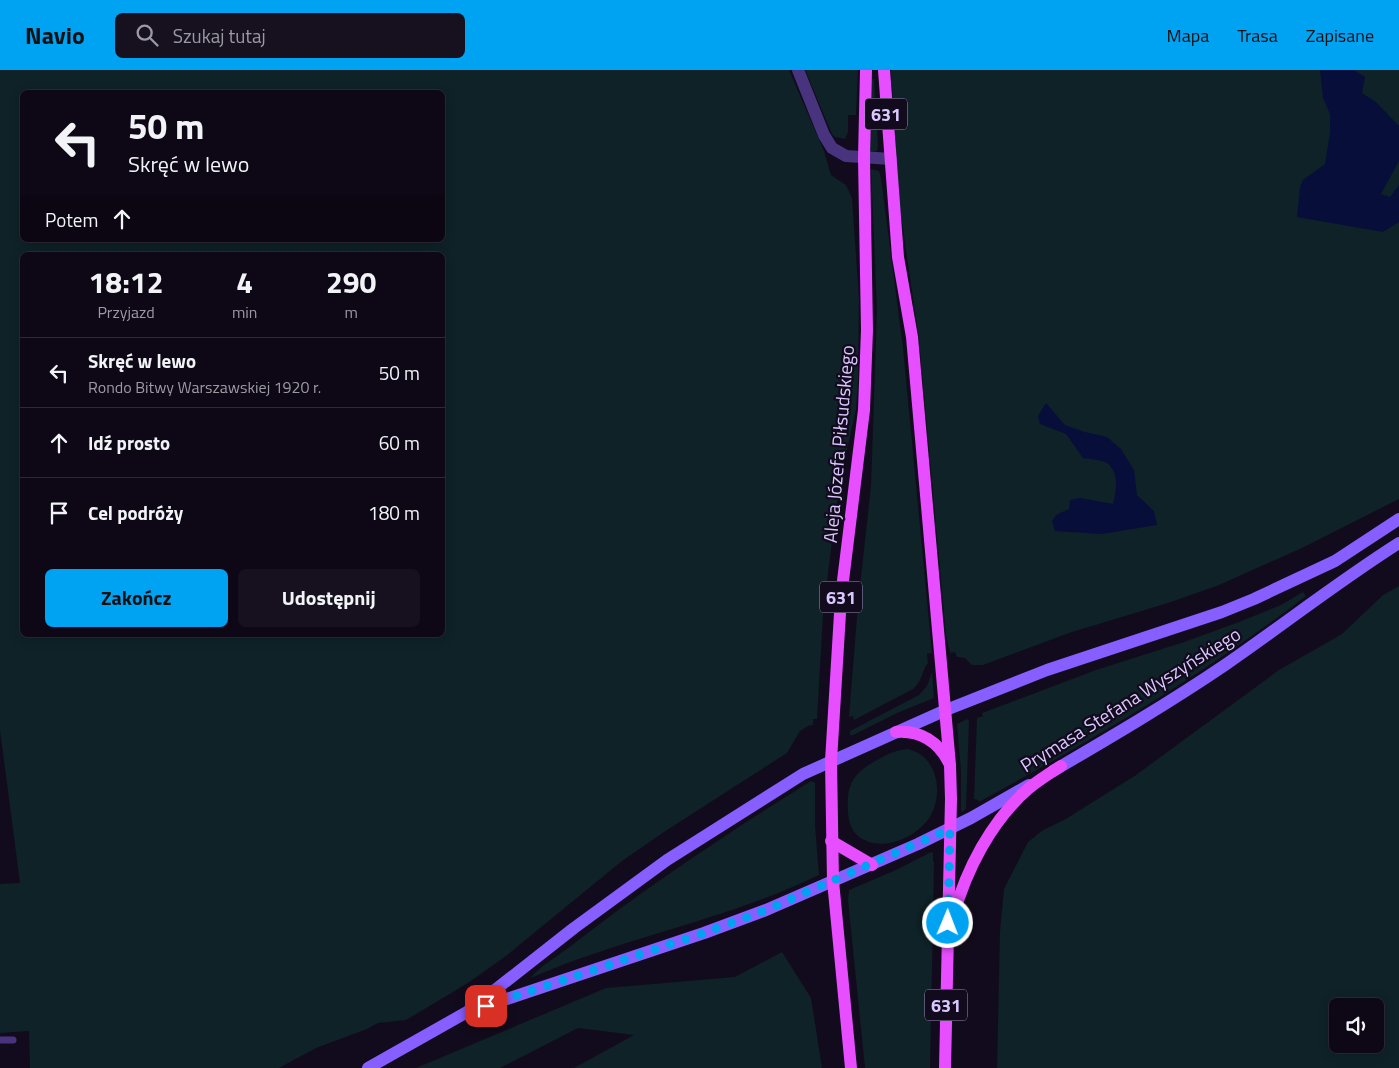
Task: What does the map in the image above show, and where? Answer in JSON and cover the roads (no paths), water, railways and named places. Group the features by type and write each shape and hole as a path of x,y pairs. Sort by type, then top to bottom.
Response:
{"main road":[{"name":"Aleja Józefa Piłsudskiego","path":"831,761 841,597 864,410 867,330 864,158 866,70"},
{"name":"631","path":"884,70 898,256 912,337 950,765 945,1068"},
{"name":"Prymasa Stefana Wyszyńskiego","path":"896,732 1047,670 1254,600 1335,561 1399,519"},
{"name":"Prymasa Stefana Wyszyńskiego","path":"950,829 1141,719 1215,672 1338,583 1399,543"},
{"path":"368,1068 468,1012 574,928 667,860 803,774 896,732 916,733 931,740 942,751 950,765"},
{"name":"631","path":"831,761 833,881 851,1068"},
{"path":"948,942 953,915 961,892 983,845 1020,797 1061,766"},
{"path":"468,1012 704,933 766,910 872,865 950,829"},
{"path":"831,841 872,865"}],"street":[{"path":"798,70 824,135 832,148 846,156 891,159"}],"lane":[{"path":"0,1040 13,1040"}]}
